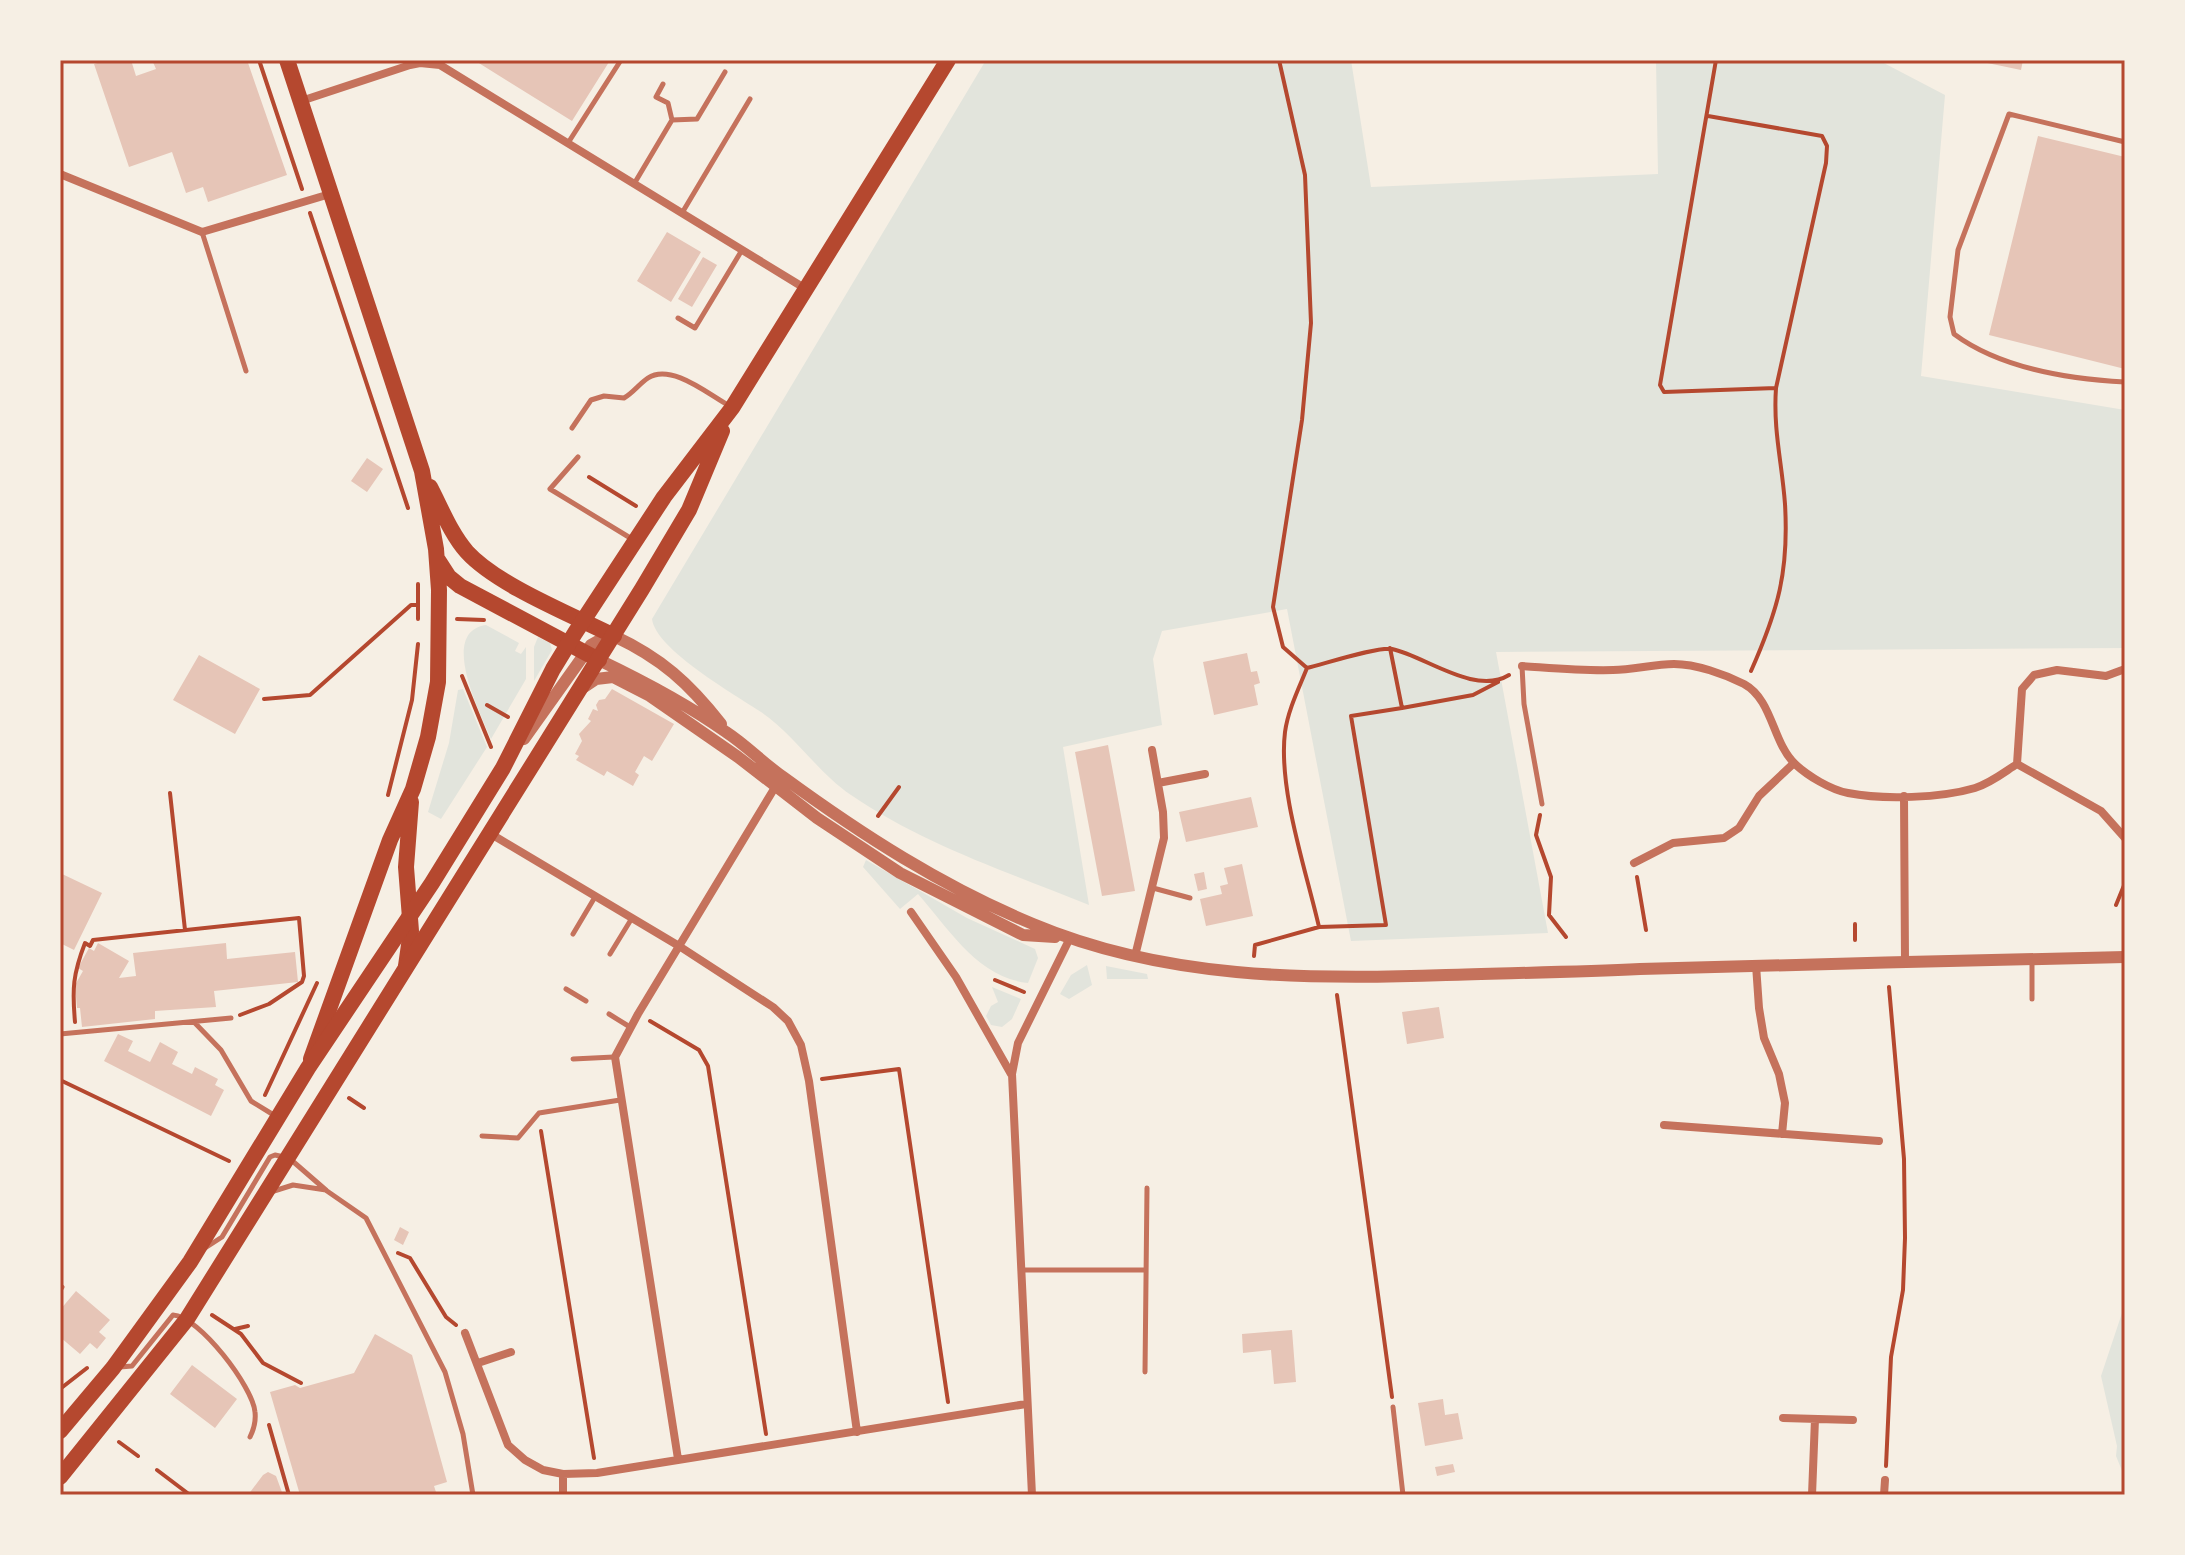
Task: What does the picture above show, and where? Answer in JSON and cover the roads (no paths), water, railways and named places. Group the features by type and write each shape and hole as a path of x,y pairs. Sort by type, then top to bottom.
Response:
{"main road":[{"path":"287,60 422,471 437,559 439,590 438,682 428,737 413,789 390,840 308,1068"},
{"path":"60,1431 113,1368 196,1253 308,1068 503,768 568,644 664,497 732,408 948,60"},
{"path":"60,1477 187,1319 265,1197 583,688 592,657 614,636 689,510 732,408"},
{"path":"422,471 459,543 469,554 503,579 614,636"},
{"path":"437,559 449,577 460,586 592,657"},
{"path":"405,971 410,947 406,867 413,789"}],"street":[{"path":"301,101 410,65 432,61 806,289"},
{"path":"60,174 202,232 330,194"},
{"path":"614,636 644,650 700,697 728,733 779,781"},
{"path":"503,768 592,657 728,733"},
{"path":"1522,666 1614,670 1675,664 1705,670 1745,685 1762,700 1778,738 1794,763 1819,781 1845,793 1904,796 1950,793 1975,788 2017,764"},
{"path":"2017,764 2022,689 2034,675 2057,670 2106,676 2125,669"},
{"path":"583,688 596,679 613,677 650,696 926,872 1002,910 1070,938 1135,956 1228,972 1335,978 2125,957"},
{"path":"1135,956 1164,838 1163,812 1152,750"},
{"path":"1634,863 1673,843 1724,838 1739,828 1759,796 1794,763"},
{"path":"2017,764 2101,811 2125,838"},
{"path":"1158,783 1205,774"},
{"path":"678,1459 615,1057 630,1027 779,781"},
{"path":"1904,796 1905,961"},
{"path":"491,834 679,946 773,1007 788,1021 801,1045 809,1081 857,1432"},
{"path":"911,912 956,977 1012,1074"},
{"path":"1032,1495 1012,1074 1018,1043 1070,938"},
{"path":"1756,965 1764,1038 1779,1074 1785,1103 1782,1134"},
{"path":"1664,1125 1879,1141"},
{"path":"465,1333 508,1445 543,1470 563,1474 597,1473 1026,1404"},
{"path":"478,1363 511,1352"},
{"path":"1783,1418 1853,1420"},
{"path":"1812,1495 1815,1419"},
{"path":"563,1474 563,1495"},
{"path":"1884,1495 1885,1480"}],"lane":[{"path":"568,143 621,60"},
{"path":"672,120 697,119 725,72"},
{"path":"634,184 672,120 668,103 656,97 663,84"},
{"path":"682,213 750,99"},
{"path":"2125,142 2009,114 1958,250 1950,317 1954,334 1976,350 2019,365 2094,381 2125,382"},
{"path":"202,232 246,371"},
{"path":"678,318 695,328 742,250"},
{"path":"572,428 591,400 604,396 624,398 644,380 658,374 684,380 732,408"},
{"path":"578,457 550,489 636,542"},
{"path":"1522,666 1524,704 1542,804"},
{"path":"1153,888 1190,898"},
{"path":"573,934 595,896"},
{"path":"610,954 632,918"},
{"path":"2032,959 2032,999"},
{"path":"566,989 586,1001"},
{"path":"609,1014 630,1027"},
{"path":"60,1034 231,1018"},
{"path":"194,1022 221,1050 246,1094 278,1117"},
{"path":"573,1059 615,1057"},
{"path":"482,1136 518,1138 539,1113 620,1100"},
{"path":"196,1253 222,1237 270,1157 282,1155 289,1158 327,1191 366,1218 445,1372 463,1434 473,1495"},
{"path":"265,1197 280,1187 293,1185 327,1191"},
{"path":"1145,1372 1147,1188"},
{"path":"1023,1270 1145,1270"},
{"path":"113,1368 132,1366 173,1315 187,1319 222,1355 247,1389 255,1412 250,1437"},
{"path":"1393,1407 1403,1495"}]}
